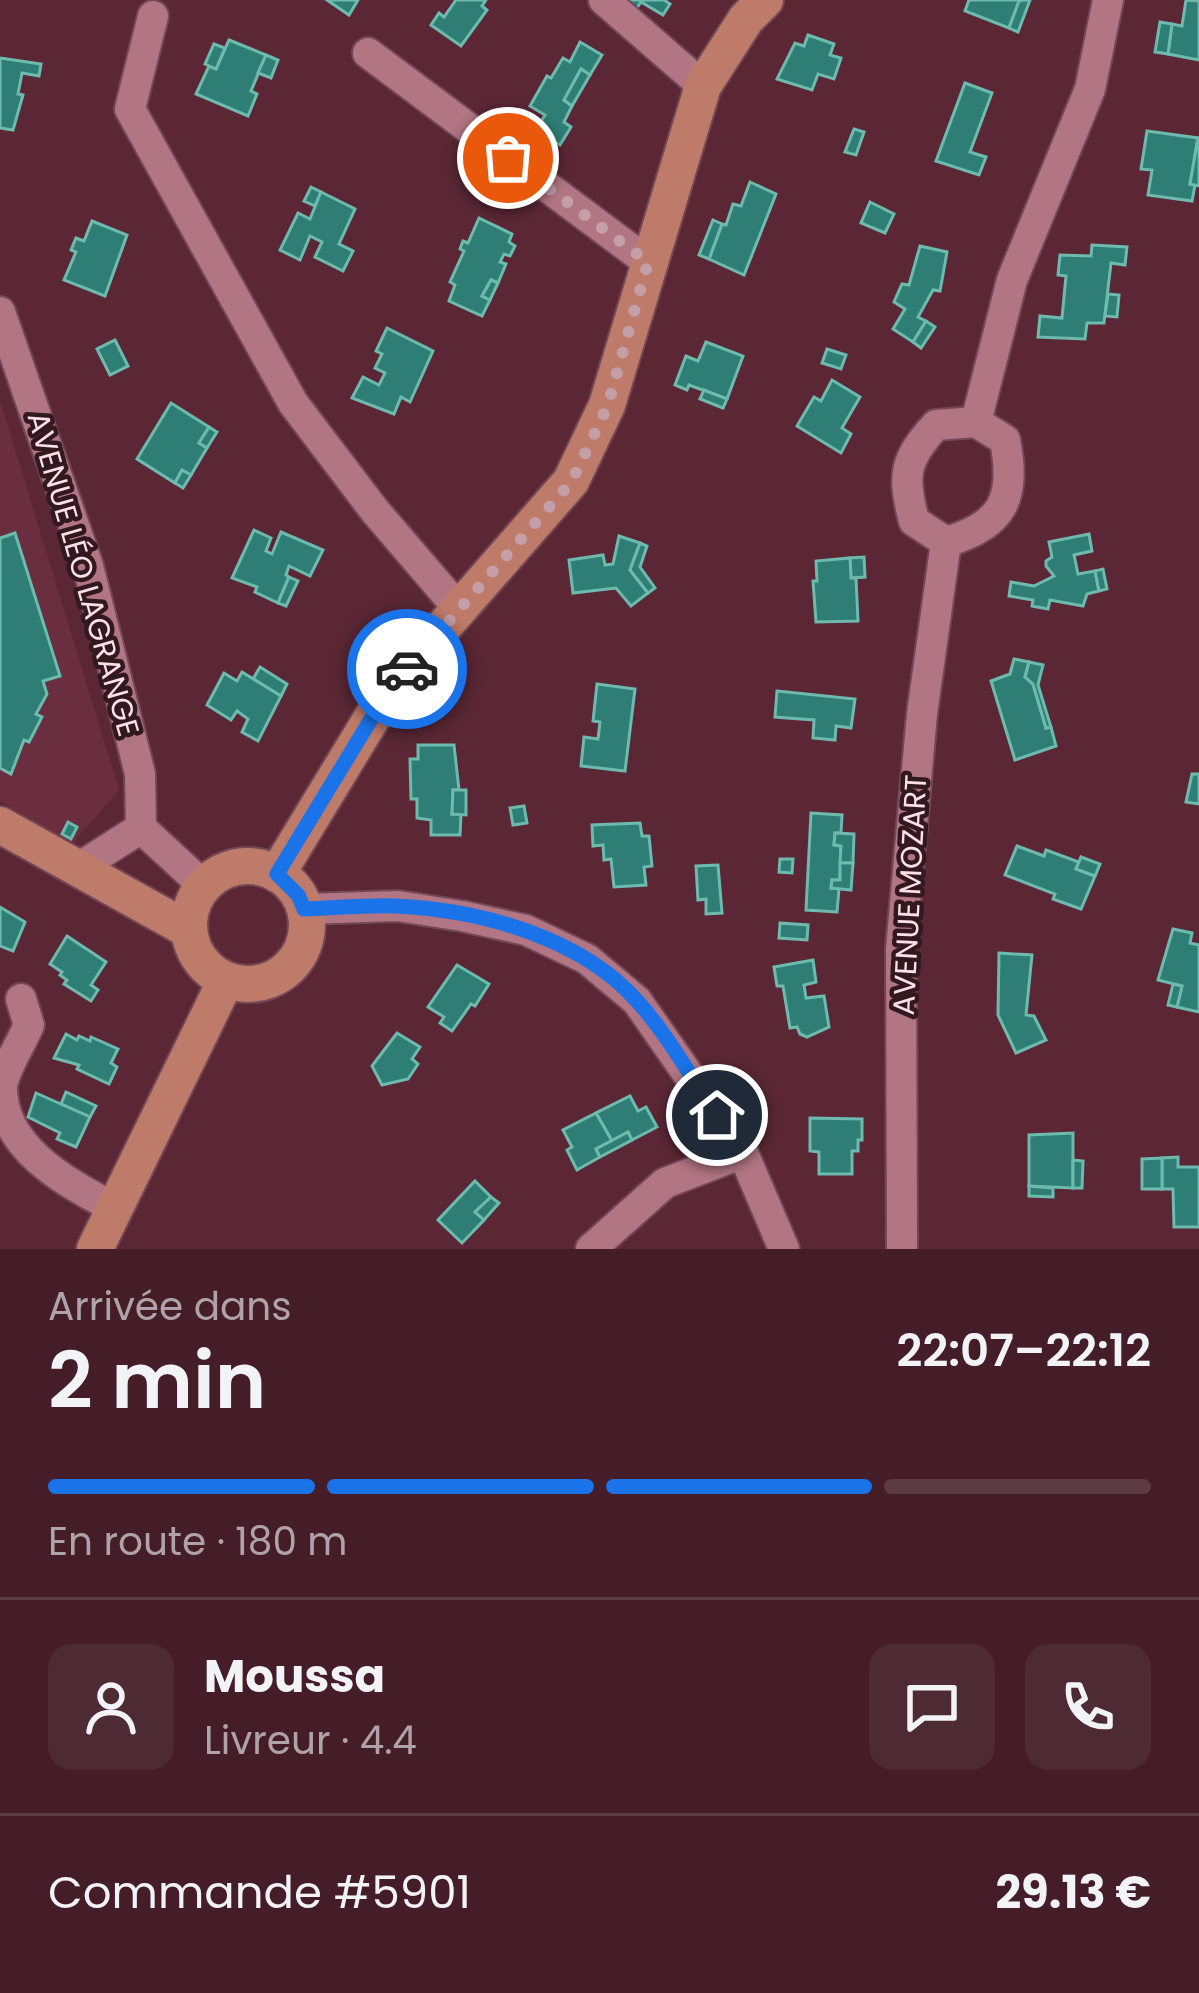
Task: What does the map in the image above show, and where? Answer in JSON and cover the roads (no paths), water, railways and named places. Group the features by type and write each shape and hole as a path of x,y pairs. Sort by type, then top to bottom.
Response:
{"street":[{"path":"604,0 703,86"},
{"path":"277,874 390,688 572,481 608,405 703,86 746,20 765,0"},
{"path":"976,422 1012,280 1090,88 1108,0"},
{"path":"154,16 130,109 293,403 375,511 459,608"},
{"path":"368,53 648,262"},
{"name":"AVENUE LÉO LAGRANGE","path":"0,312 88,566 140,774 141,828"},
{"path":"976,422 1005,440 1012,474 1005,506 979,532 946,542 914,521 905,486 912,451 936,425 976,422"},
{"name":"AVENUE MOZART","path":"902,1249 901,949 922,714 946,542"},
{"path":"0,825 189,930"},
{"path":"80,867 141,828 206,883"},
{"path":"240,866 277,874 298,895 304,909 304,941 287,968 258,983 226,980 205,965 189,930 190,913 206,883 222,872 240,866"},
{"path":"304,909 398,906 462,916 526,931 587,959 638,1001 743,1153 784,1249"},
{"path":"94,1249 226,980"},
{"path":"21,999 29,1025 2,1085 2,1117 38,1167 115,1208"},
{"path":"591,1249 665,1183 743,1153"}]}
